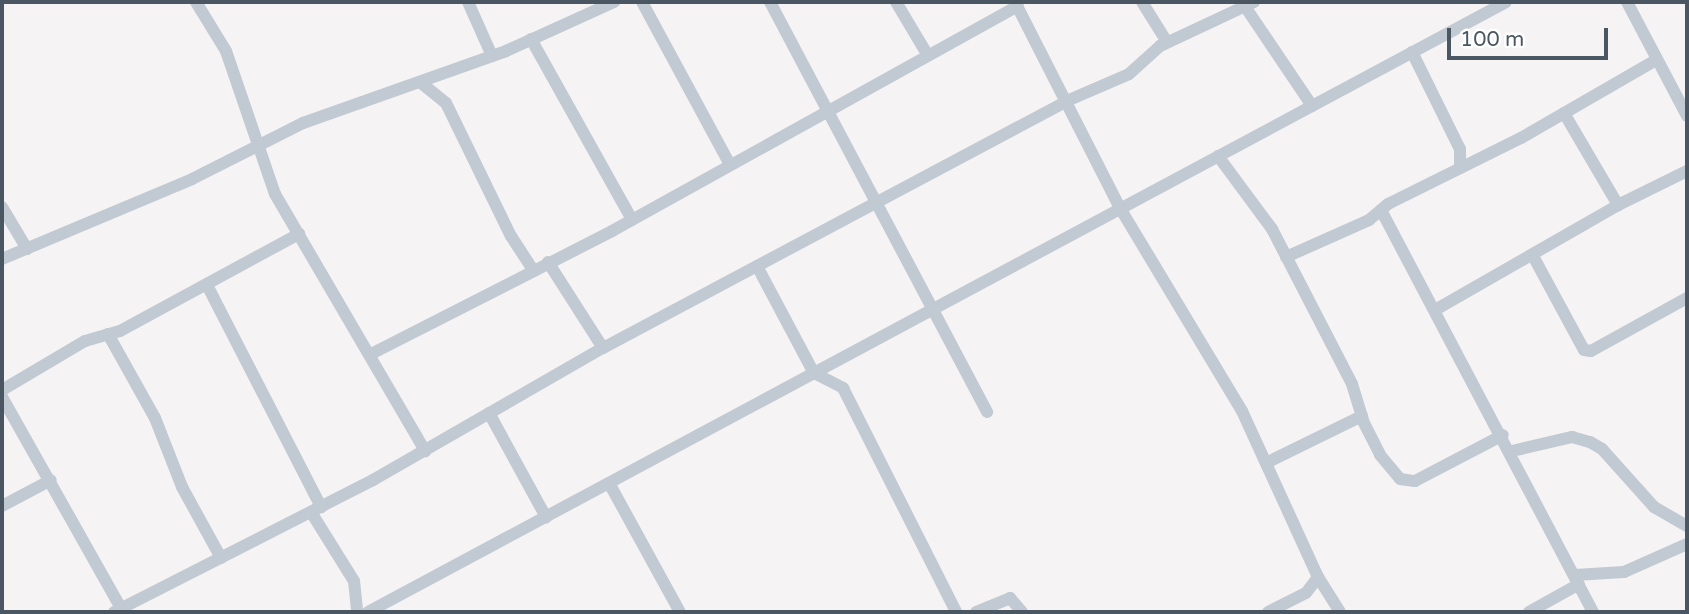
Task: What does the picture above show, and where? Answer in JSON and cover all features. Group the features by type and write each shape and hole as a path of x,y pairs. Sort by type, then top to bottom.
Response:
{"street":[{"path":"196,2 226,51 256,146 275,194 425,450"},
{"path":"468,2 492,56"},
{"path":"2,259 192,179 303,123 492,56 614,2"},
{"path":"642,2 729,163"},
{"path":"770,2 874,205 987,412"},
{"path":"896,2 927,54"},
{"path":"1142,2 1167,43"},
{"path":"368,612 1299,113 1308,102 1412,52 1504,2"},
{"path":"1627,2 1656,60 1682,97 1687,116"},
{"path":"2,397 51,480 119,611 316,510 603,348 1069,100 1129,74 1167,43 1191,35 1249,3 1308,102"},
{"path":"371,354 632,220 729,163 1016,4 1040,53 1069,100 1121,208 1242,411 1318,577 1340,612"},
{"path":"531,38 632,220"},
{"path":"1412,52 1460,149 1460,168"},
{"path":"1286,257 1478,159 1656,60"},
{"path":"438,93 442,75"},
{"path":"420,82 438,93 533,270"},
{"path":"1564,113 1618,205"},
{"path":"1460,149 1478,159"},
{"path":"1218,156 1259,208 1352,383 1362,416 1380,455 1406,482 1503,435"},
{"path":"1435,310 1618,205 1687,171"},
{"path":"2,207 27,248"},
{"path":"1381,210 1512,452 1593,612"},
{"path":"2,390 85,341 108,334 207,285 299,234"},
{"path":"1532,256 1584,350 1591,351 1687,298"},
{"path":"548,262 603,348"},
{"path":"757,266 814,373 843,388 956,612"},
{"path":"207,285 316,510 354,581 357,612"},
{"path":"108,334 155,418 183,487 221,558"},
{"path":"489,413 546,517"},
{"path":"1266,463 1362,416"},
{"path":"1512,452 1572,437 1590,442 1602,449 1646,500 1687,526"},
{"path":"2,506 51,480"},
{"path":"609,483 680,612"},
{"path":"1529,612 1577,579 1623,572 1687,544"},
{"path":"1268,612 1306,593 1318,577"},
{"path":"976,612 1010,598 1022,612"}]}
